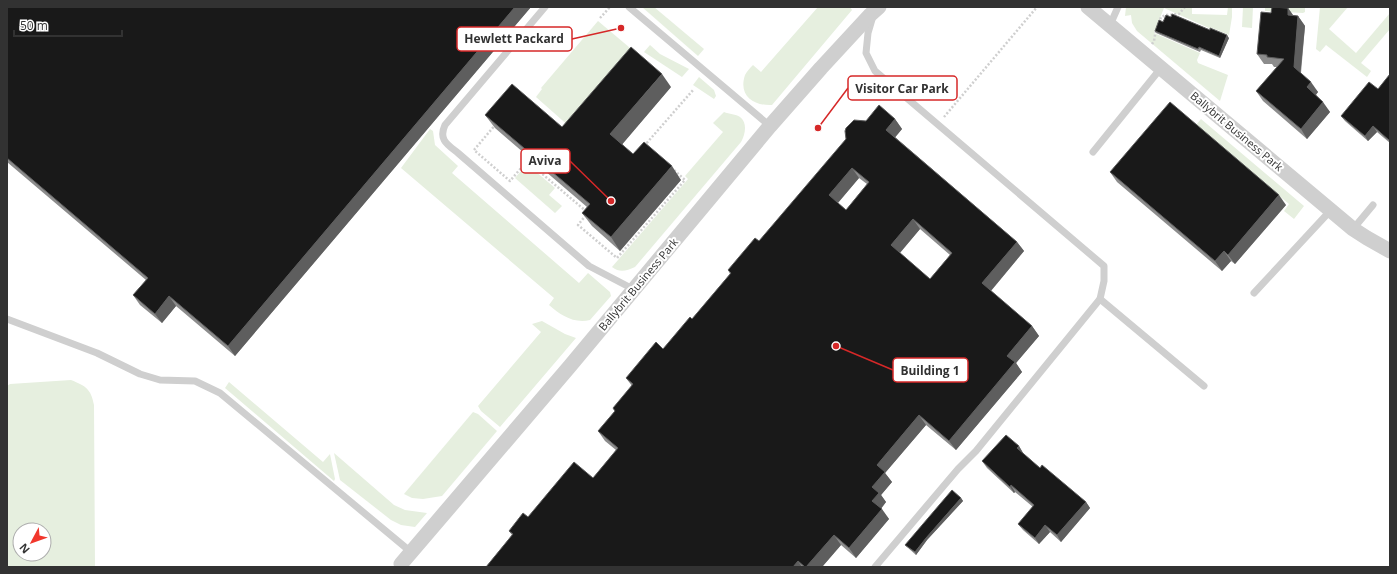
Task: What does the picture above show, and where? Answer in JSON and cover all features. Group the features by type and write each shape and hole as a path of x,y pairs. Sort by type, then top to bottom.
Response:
{"street":[{"name":"Ballybrit Business Park","path":"1088,7 1354,229 1390,251"},
{"name":"Ballybrit Business Park","path":"407,559 770,126 821,68 877,9"}],"lane":[{"path":"546,7 445,125 442,132 443,139 589,266 633,289"},
{"path":"629,7 770,126"},
{"path":"1110,25 1118,7"},
{"path":"875,567 980,445 1100,299 1104,281 1104,266 875,72 866,53 868,33 877,9"},
{"path":"1093,152 1161,68"},
{"path":"1354,229 1373,205"},
{"path":"1254,293 1331,210"},
{"path":"1100,299 1204,386"},
{"path":"7,319 97,353 140,374 160,380 195,381 220,393 407,559"}],"path":[{"path":"600,18 610,7"},
{"path":"938,125 1037,7"},
{"path":"1145,54 1154,40 1155,32 1161,17 1179,14 1185,7"},
{"path":"651,150 645,145 694,89"},
{"path":"498,121 474,150 510,181 527,161 588,213 578,225 617,258 685,180 674,170"}],"green space":[{"path":"642,7 654,7 704,49 698,56"},
{"path":"818,7 850,7 852,10 772,105 759,104 749,98 744,89 743,82 748,71 753,65 761,72"},
{"path":"1126,7 1192,7 1192,14 1227,15 1228,7 1232,7 1229,35 1212,28 1211,29 1164,8 1154,33 1200,53 1197,60 1198,63 1228,75 1220,101 1137,31 1132,23 1131,15 1125,16"},
{"path":"1243,7 1253,7 1252,28 1242,27"},
{"path":"1265,7 1305,7 1305,12 1265,11"},
{"path":"1320,7 1348,7 1329,29 1356,53 1390,13 1390,29 1361,63 1371,71 1367,77 1326,45 1320,52 1316,49"},
{"path":"598,21 636,53 571,128 536,97 542,89 541,88"},
{"path":"650,45 660,54 689,69 682,77 644,52"},
{"path":"699,77 714,90 716,96 714,99 693,85"},
{"path":"724,112 737,115 743,120 745,129 741,142 635,267 623,271 612,267 688,179 685,176 723,132 713,123"},
{"path":"1201,119 1304,206 1294,219 1284,211 1289,204 1204,134 1196,125"},
{"path":"430,129 433,131 435,145 458,166 452,173 579,283 588,273 610,292 611,296 590,320 573,320 553,309 549,305 554,298 401,168"},
{"path":"527,164 555,188 549,195 562,206 555,213 515,178"},
{"path":"542,321 565,334 576,338 500,427 481,411 478,406 541,332 532,324"},
{"path":"71,380 84,386 91,395 94,405 95,567 7,567 7,386 10,384"},
{"path":"229,382 323,462 330,454 335,479 334,481 225,388"},
{"path":"473,412 478,414 497,431 442,496 423,499 412,498 404,494"},
{"path":"334,453 394,505 405,510 427,513 415,527 401,525 391,520 340,480"}],"building":[{"path":"7,7 515,7 228,346 169,296 155,314 133,295 148,278 7,158"},
{"path":"1272,7 1288,8 1288,15 1298,16 1294,67 1311,82 1307,87 1323,102 1301,129 1256,91 1284,59 1257,54 1261,12 1271,13"},
{"path":"1172,14 1210,30 1210,28 1227,35 1219,56 1155,31 1159,20 1163,22 1166,15 1171,17"},
{"path":"631,47 662,74 610,134 633,154 644,142 672,166 611,237 582,213 590,204 485,115 512,84 562,127"},
{"path":"1390,74 1390,141 1373,126 1365,136 1341,116 1369,82 1378,89"},
{"path":"1170,102 1279,195 1228,255 1224,251 1215,261 1110,172"},
{"path":"879,105 895,119 886,130 1017,242 982,283 1032,326 1007,356 1015,362 949,441 919,415 877,465 885,472 872,487 879,493 872,501 882,509 849,548 834,535 806,567 798,561 793,567 486,567 513,534 509,531 523,513 528,517 574,462 593,478 618,448 598,431 615,411 613,408 633,384 626,378 656,342 663,349 690,317 692,319 731,273 728,270 755,238 759,241 846,139 846,128 854,120 866,121","holes":["852,168 869,182 846,210 829,195","913,219 952,253 930,279 891,245"]},
{"path":"1006,435 1019,446 1017,448 1040,468 1042,465 1086,502 1057,535 1045,525 1035,538 1018,524 1034,505 1011,485 1010,487 982,461"},
{"path":"952,490 961,498 915,552 905,545"}],"place":[{"name":"Hewlett Packard","path":"621,28"},
{"name":"Visitor Car Park","path":"818,128"},
{"name":"Aviva","path":"611,201"},
{"name":"Building 1","path":"836,346"}]}
